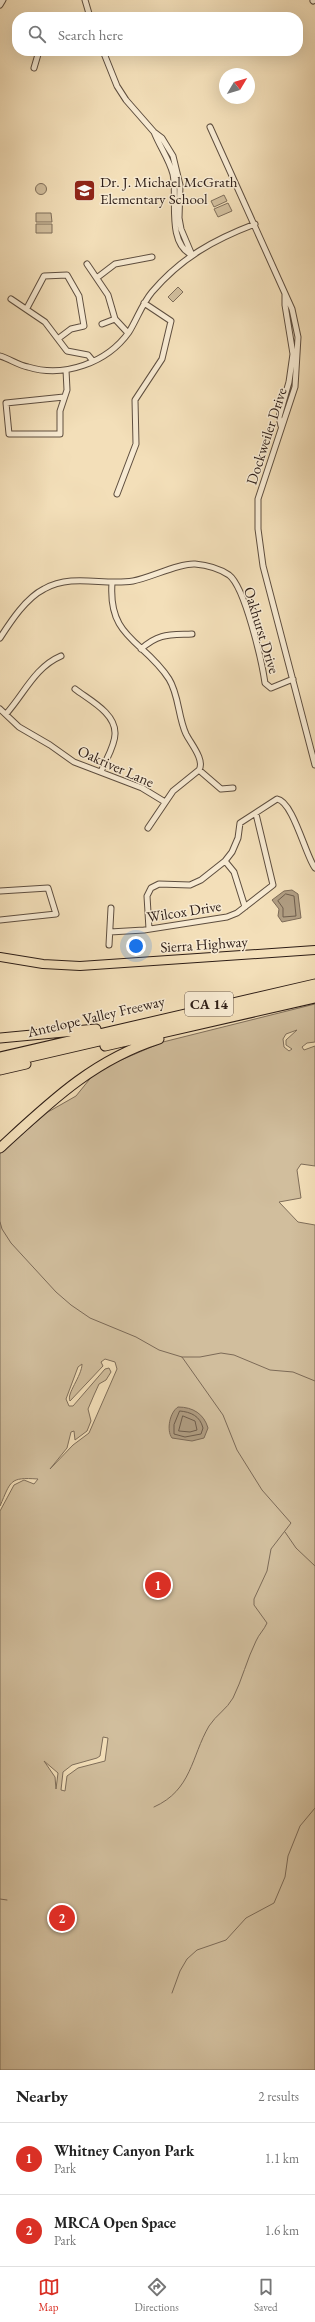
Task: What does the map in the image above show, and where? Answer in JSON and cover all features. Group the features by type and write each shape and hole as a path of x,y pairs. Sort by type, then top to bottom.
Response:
{"highway":[{"name":"Antelope Valley Freeway","path":"0,1053 315,980"},
{"path":"0,1057 315,984"},
{"path":"0,1064 315,991"},
{"name":"Antelope Valley Freeway","path":"0,1070 315,998"},
{"path":"0,1148 61,1092 84,1076 128,1051 173,1035 183,1028"},
{"path":"0,1038 104,1029"}],"main road":[{"name":"Sierra Highway","path":"0,957 43,964 80,966 315,950"}],"street":[{"path":"0,5 3,0"},
{"path":"85,0 89,12"},
{"path":"34,68 38,56"},
{"path":"105,56 117,86 126,100 154,132 162,138 176,165 180,185 179,218 192,255"},
{"path":"0,356 29,368 66,370 93,362 111,350 128,333 144,303 158,285 192,255 222,236 255,224 210,127"},
{"name":"Dockweiler Drive","path":"255,224 285,293 285,305 293,354 289,382 279,416 281,426 258,499 258,529 263,566 315,765"},
{"path":"98,277 115,264 152,257"},
{"path":"87,264 98,277 108,295 116,319 128,333"},
{"path":"27,308 44,276 67,275 79,296 84,326 71,329 59,338"},
{"path":"11,299 27,308 45,322 59,338 67,351 88,355 93,362"},
{"path":"117,494 136,444 135,400 162,359 171,321 144,303"},
{"path":"102,324 116,319"},
{"path":"64,397 6,403 9,434 60,434 60,411 67,390 66,370"},
{"name":"Oakhurst Drive","path":"0,637 21,609 44,589 71,580 101,580 112,583 134,581 193,564 211,567 230,576 241,591 265,683 271,688 293,679"},
{"path":"112,583 111,595 114,614 124,633 156,662 169,680 185,733 201,762 199,770 186,779 165,802 148,828"},
{"path":"141,649 153,639 169,635 192,634"},
{"path":"6,714 40,670 52,660 61,656"},
{"path":"75,689 106,714 114,727 114,741 101,772"},
{"name":"Oakriver Lane","path":"0,709 18,726 50,745 74,762 142,788 165,802"},
{"path":"199,770 222,789 233,788"},
{"path":"149,929 147,896 151,888 159,884 193,884 225,861 237,841 239,824 277,799 282,801 303,839 315,868"},
{"name":"Wilcox Drive","path":"110,932 149,929 222,918 237,913 245,907 273,884 256,814"},
{"path":"225,861 234,872 245,907"},
{"path":"0,891 48,888 56,914 0,920"},
{"path":"109,945 110,908"}],"shaded area":[{"path":"41,183 45,185 47,189 45,193 41,195 37,193 35,189 37,185"},
{"path":"224,195 227,201 214,207 211,201"},
{"path":"228,203 232,211 218,217 214,209"},
{"path":"36,213 51,213 52,222 36,222"},
{"path":"36,224 52,224 52,233 36,233"},
{"path":"178,287 183,292 173,302 168,297"},
{"path":"315,1004 315,1042 307,1043 302,1047 304,1050 315,1046 315,1166 301,1164 297,1170 301,1198 279,1202 298,1222 315,1225 315,2070 0,2070 0,1511 14,1485 24,1480 34,1484 38,1479 21,1479 12,1482 6,1491 0,1506 0,1153 48,1112 76,1096 93,1075 114,1063 163,1042","holes":["297,1030 286,1040 286,1045 292,1049 289,1051 284,1047 283,1039 286,1034","105,1359 115,1362 117,1369 89,1433 73,1445 50,1469 67,1448 71,1432 74,1431 75,1440 87,1431 91,1421 88,1409 99,1384 106,1380 111,1372 109,1368 105,1369 73,1406 69,1406 66,1399 78,1367 82,1364 80,1374 70,1394 70,1401 103,1366 101,1362","103,1737 108,1738 105,1761 78,1768 67,1776 65,1791 61,1790 63,1772 72,1765 100,1756","44,1761 58,1773 56,1789 55,1777"]}],"water":[{"path":"292,890 298,894 301,918 282,922 278,916 279,909 272,900 284,891"},
{"path":"178,1407 188,1408 201,1415 208,1428 204,1438 192,1441 172,1438 170,1435 169,1426 171,1417 175,1409"}],"waterway":[{"path":"0,1222 2,1229 11,1243 56,1292 71,1305 90,1318 136,1337 159,1350 182,1357 223,1415 237,1450 262,1490 291,1523 271,1549 267,1571 254,1599 254,1605 267,1623 257,1639 233,1698 209,1726 189,1772 176,1792 167,1800 154,1807"},
{"path":"182,1357 200,1357 221,1353 234,1355 270,1370 293,1372 315,1381"},
{"path":"285,1532 296,1548 315,1566"},
{"path":"172,1993 180,1971 187,1959 197,1950 226,1940 246,1918 274,1903 285,1877 288,1856 300,1826 315,1808"},
{"path":"0,1899 7,1900"}],"place":[{"name":"Dr. J. Michael McGrath Elementary School","path":"85,190"},
{"name":"Whitney Canyon Park","path":"158,1585"},
{"name":"MRCA Open Space","path":"62,1918"}]}
